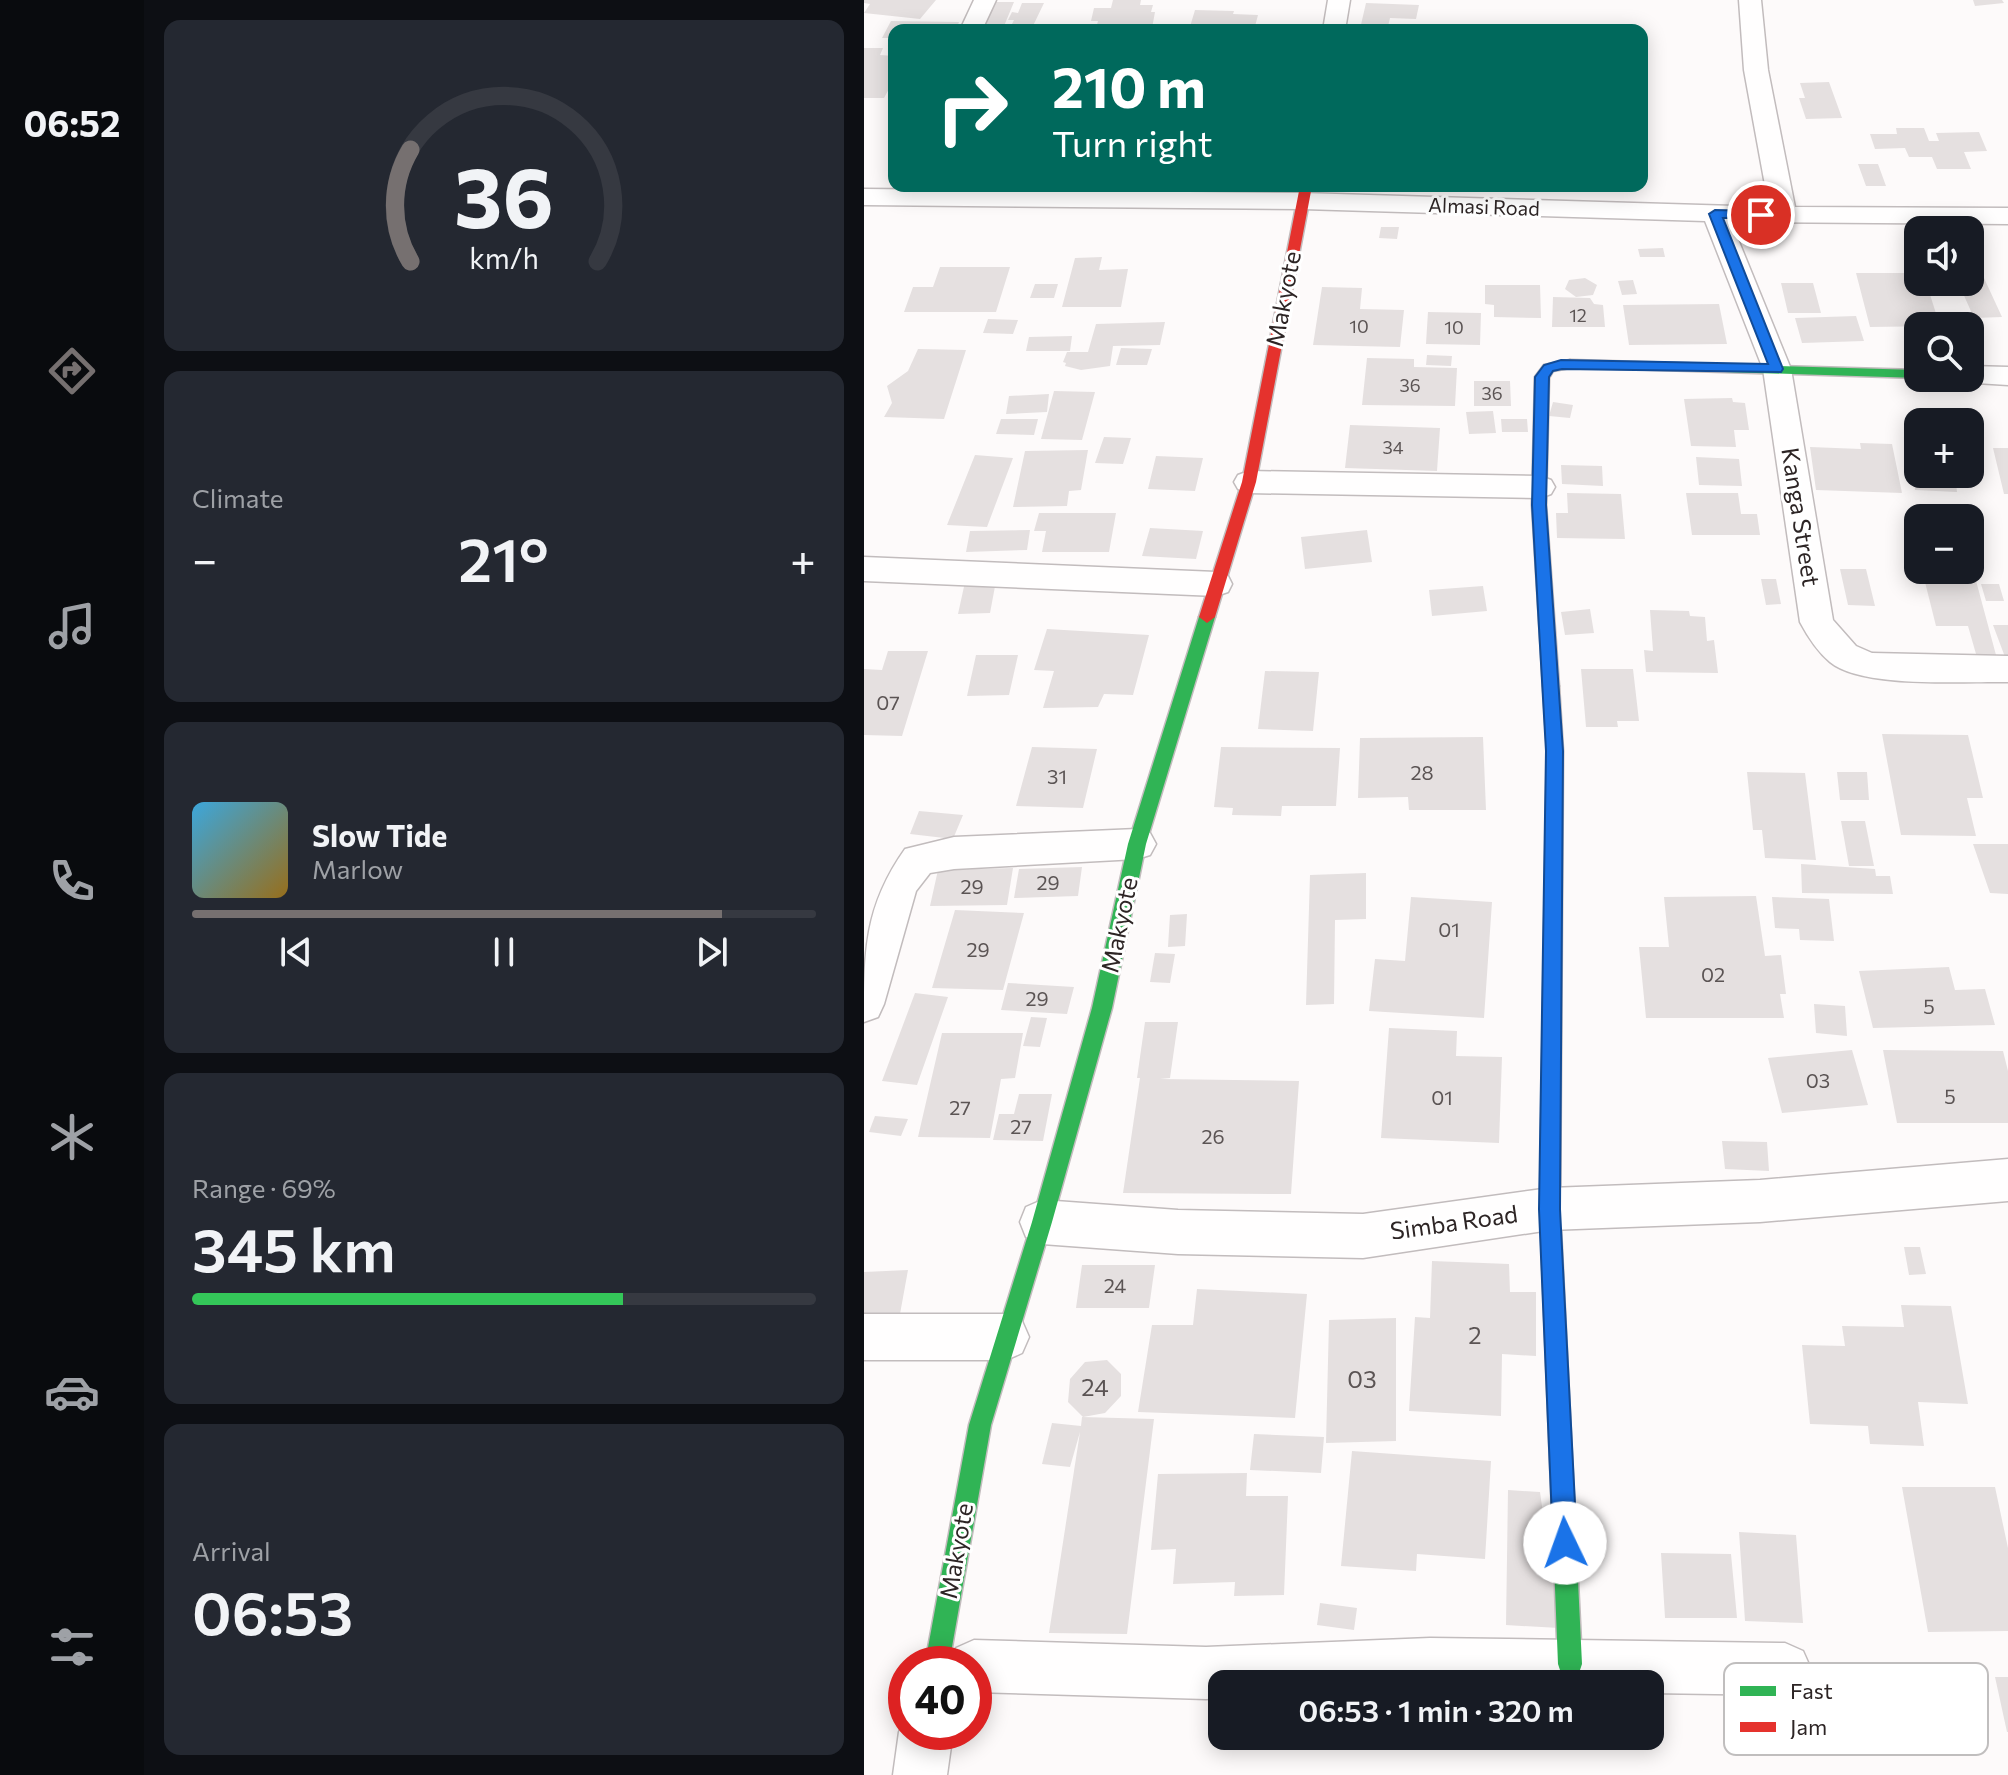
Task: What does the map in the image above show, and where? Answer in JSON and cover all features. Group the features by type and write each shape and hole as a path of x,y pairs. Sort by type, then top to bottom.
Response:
{"street":[{"path":"974,24 985,0"},
{"path":"1335,24 1339,0"},
{"path":"1750,0 1756,70 1784,215"},
{"name":"Almasi Road","path":"864,197 1304,194 1715,214 2008,216"},
{"name":"Makyote","path":"940,1646 980,1425 1042,1222 1102,1008 1137,844 1249,482 1304,194"},
{"name":"Kanga Street","path":"1715,214 1777,369 1817,622 1844,655 1869,666 2008,669"},
{"path":"1570,1664 1550,1209 1555,751 1540,487 1542,377 1549,368 1561,364 1904,374"},
{"path":"1984,375 2008,376"},
{"path":"1249,482 1540,487"},
{"path":"864,569 1216,584"},
{"path":"864,1004 899,885 918,860 954,853 1137,844"},
{"name":"Simba Road","path":"1042,1222 1178,1232 1363,1236 1550,1209 1760,1201 2008,1180"},
{"path":"864,1337 1006,1337"},
{"path":"992,1667 1206,1673 1430,1664 1724,1668"},
{"path":"920,1775 923,1750"}],"building":[{"path":"864,0 936,0 920,19 864,13 870,4 864,3"},
{"path":"1113,0 1141,0 1140,5 1153,5 1153,24 1097,24 1098,21 1091,21 1094,8 1111,8"},
{"path":"1973,0 2002,0 2004,3 1975,6"},
{"path":"995,2 1014,2 1005,24 986,24"},
{"path":"1022,3 1044,3 1034,24 1012,24 1014,20 1008,20 1012,12 1018,13"},
{"path":"1366,3 1419,5 1416,19 1390,18 1388,24 1361,24"},
{"path":"1195,10 1258,15 1256,24 1191,24"},
{"path":"891,21 959,22 958,24 889,24"},
{"path":"864,48 883,48 880,55 888,56 888,91 884,98 864,98"},
{"path":"1829,82 1842,118 1806,119 1799,98 1805,98 1800,83"},
{"path":"1896,128 1924,128 1929,141 1939,141 1936,133 1979,132 1987,151 1964,152 1971,169 1937,169 1932,157 1909,157 1905,148 1875,149 1870,134 1897,134"},
{"path":"1858,164 1878,164 1886,186 1866,186"},
{"path":"1381,227 1399,227 1397,239 1379,238"},
{"path":"1663,248 1665,257 1640,257 1638,249"},
{"path":"1102,257 1099,270 1128,269 1121,307 1062,307 1075,258"},
{"path":"940,267 1010,267 996,312 904,312 913,287 933,287"},
{"path":"1856,273 1904,273 1904,296 1930,296 1936,312 1904,312 1904,327 1870,327"},
{"path":"1585,278 1597,285 1593,295 1576,297 1565,289 1569,280"},
{"path":"1984,278 2002,317 1984,318 1984,312 1971,312 1964,296 1984,296"},
{"path":"1633,280 1637,294 1622,295 1618,281"},
{"path":"1781,283 1813,283 1821,313 1788,313"},
{"path":"1035,284 1058,284 1054,298 1030,298"},
{"path":"1485,285 1540,285 1541,318 1494,317 1494,305 1485,304"},
{"path":"1322,287 1362,288 1360,309 1404,310 1400,347 1313,345"},
{"path":"1553,297 1590,298 1594,304 1603,305 1605,327 1552,327"},
{"path":"1719,304 1727,344 1629,345 1623,305"},
{"path":"1428,312 1481,313 1480,345 1426,344"},
{"path":"1856,316 1864,341 1802,343 1795,318"},
{"path":"988,319 1018,320 1013,334 983,333"},
{"path":"1165,322 1160,345 1113,346 1110,366 1081,370 1065,366 1063,362 1067,352 1088,352 1096,324"},
{"path":"1072,336 1070,351 1026,351 1029,337"},
{"path":"1121,348 1152,349 1147,365 1116,365"},
{"path":"918,349 966,350 944,419 884,417 892,403 887,386 908,371"},
{"path":"1427,355 1452,356 1451,366 1426,365"},
{"path":"1367,358 1414,359 1414,367 1457,368 1455,406 1362,405"},
{"path":"1474,381 1510,381 1511,406 1474,406"},
{"path":"1054,391 1095,392 1082,440 1041,439"},
{"path":"1049,394 1047,412 1006,414 1009,396"},
{"path":"1732,398 1733,402 1745,403 1749,430 1734,430 1736,447 1691,446 1684,399"},
{"path":"1553,402 1573,405 1570,418 1549,416"},
{"path":"1493,411 1496,433 1469,434 1466,412"},
{"path":"1001,419 1038,419 1034,435 996,434"},
{"path":"1501,419 1527,419 1528,432 1502,432"},
{"path":"1350,425 1440,428 1437,471 1345,468"},
{"path":"1104,437 1131,438 1123,464 1095,463"},
{"path":"1860,443 1892,444 1902,493 1816,490 1810,447 1861,449"},
{"path":"1993,448 2008,448 2008,494 2004,494"},
{"path":"1088,450 1081,490 1069,491 1067,506 1013,507 1025,451"},
{"path":"975,455 1013,458 987,527 947,525"},
{"path":"1156,456 1203,458 1195,491 1148,489"},
{"path":"1696,457 1739,459 1742,486 1699,485"},
{"path":"1561,465 1602,466 1603,486 1562,484"},
{"path":"1957,488 1957,492 1915,490"},
{"path":"1567,493 1621,494 1625,539 1557,538 1556,513 1568,513"},
{"path":"1686,493 1738,493 1741,514 1757,514 1760,535 1692,535"},
{"path":"1039,513 1116,513 1109,552 1042,552 1046,531 1034,531"},
{"path":"1150,528 1203,531 1196,559 1142,556"},
{"path":"1030,530 1027,550 966,552 970,531"},
{"path":"1367,530 1372,562 1305,569 1301,537"},
{"path":"1840,569 1866,569 1875,606 1848,605"},
{"path":"1761,579 1776,579 1781,604 1766,605"},
{"path":"996,581 990,613 958,614 965,582"},
{"path":"1926,584 1977,584 1996,655 1976,654 1968,626 1936,626"},
{"path":"1981,584 1999,584 2004,601 1986,601"},
{"path":"1483,586 1487,611 1432,616 1429,590"},
{"path":"1590,609 1594,633 1565,635 1561,612"},
{"path":"1650,610 1689,611 1690,616 1705,617 1707,641 1714,640 1718,673 1646,672 1644,650 1653,651"},
{"path":"1993,625 2008,625 2008,657 2005,657"},
{"path":"1047,629 1149,635 1133,695 1104,694 1098,707 1043,708 1054,671 1034,670"},
{"path":"888,651 928,651 902,736 864,735 864,669 882,670"},
{"path":"976,655 1018,655 1009,695 967,696"},
{"path":"1581,669 1633,669 1639,721 1617,721 1618,727 1586,727"},
{"path":"1265,671 1319,672 1313,731 1258,729"},
{"path":"1882,734 1968,735 1983,798 1967,798 1976,836 1901,835"},
{"path":"1483,737 1486,810 1409,810 1408,797 1358,798 1360,738"},
{"path":"1032,747 1097,749 1083,808 1016,806"},
{"path":"1221,747 1340,748 1336,806 1282,806 1281,816 1232,815 1233,808 1214,807"},
{"path":"1747,772 1805,773 1816,860 1765,858 1762,830 1753,830"},
{"path":"1837,772 1867,772 1869,800 1840,800"},
{"path":"919,811 963,815 953,839 910,834"},
{"path":"1841,821 1865,821 1874,866 1849,866"},
{"path":"1973,844 2008,844 2008,894 1990,893"},
{"path":"1801,864 1875,869 1876,876 1890,876 1893,894 1802,893"},
{"path":"1082,867 1078,896 1014,898 1019,869"},
{"path":"1013,868 1007,905 930,906 938,870"},
{"path":"1366,873 1366,919 1335,920 1334,1004 1306,1005 1310,875"},
{"path":"1756,896 1765,956 1781,955 1786,994 1780,994 1784,1018 1646,1018 1639,947 1669,947 1664,897"},
{"path":"1411,897 1492,902 1484,1018 1369,1011 1375,959 1405,961"},
{"path":"1772,897 1829,899 1834,941 1800,940 1799,929 1775,928"},
{"path":"955,910 1024,913 1003,990 932,988"},
{"path":"1187,914 1185,946 1168,947 1170,915"},
{"path":"1155,953 1175,954 1170,983 1150,982"},
{"path":"1949,967 1955,990 1985,989 1995,1025 1873,1028 1859,971"},
{"path":"1008,983 1074,987 1067,1014 1001,1010"},
{"path":"915,993 948,997 917,1085 882,1081"},
{"path":"1814,1004 1845,1006 1847,1036 1816,1033"},
{"path":"1031,1017 1047,1018 1040,1047 1023,1046"},
{"path":"1145,1022 1178,1022 1170,1078 1160,1079 1299,1081 1291,1194 1123,1193"},
{"path":"1389,1028 1457,1031 1456,1056 1502,1057 1499,1143 1381,1138"},
{"path":"942,1033 1023,1033 1015,1078 1001,1079 990,1138 918,1137"},
{"path":"1852,1050 1868,1105 1782,1113 1768,1058"},
{"path":"1883,1050 2003,1051 2008,1071 2008,1123 1897,1123"},
{"path":"1019,1094 1052,1094 1043,1141 993,1140 999,1114 1014,1114"},
{"path":"875,1116 908,1119 901,1136 869,1132"},
{"path":"1722,1141 1767,1142 1769,1171 1725,1169"},
{"path":"1904,1247 1920,1247 1926,1274 1909,1275"},
{"path":"1432,1261 1509,1264 1510,1292 1536,1292 1536,1356 1502,1354 1501,1416 1409,1411 1415,1317 1430,1318"},
{"path":"1082,1265 1155,1265 1149,1308 1076,1308"},
{"path":"908,1270 898,1325 864,1326 864,1272"},
{"path":"1197,1289 1307,1294 1295,1418 1138,1412 1152,1325 1193,1325"},
{"path":"1901,1305 1951,1306 1968,1404 1918,1402 1924,1446 1870,1444 1868,1426 1810,1424 1802,1345 1845,1346 1842,1326 1904,1327"},
{"path":"1396,1318 1396,1441 1326,1443 1329,1320"},
{"path":"1107,1360 1121,1374 1121,1396 1105,1413 1083,1417 1068,1402 1070,1379 1085,1362"},
{"path":"1082,1417 1154,1419 1127,1634 1049,1633 1080,1432 1070,1467 1042,1464 1052,1423 1081,1426"},
{"path":"1254,1434 1324,1437 1321,1473 1250,1470"},
{"path":"1352,1451 1491,1461 1485,1559 1417,1554 1416,1571 1341,1566"},
{"path":"1247,1473 1246,1496 1288,1496 1284,1595 1234,1596 1235,1582 1173,1584 1176,1549 1151,1550 1158,1474"},
{"path":"1902,1487 1995,1487 2008,1548 2008,1631 1928,1632"},
{"path":"1508,1490 1540,1492 1559,1628 1506,1625"},
{"path":"1739,1532 1796,1535 1803,1623 1745,1621"},
{"path":"1661,1553 1731,1554 1737,1618 1665,1618"},
{"path":"1320,1603 1357,1608 1354,1630 1317,1625"},
{"path":"1995,1677 2008,1677 2008,1732 2007,1732"}],"traffic: fast":[{"path":"1570,364 1904,374"},
{"path":"940,1646 980,1425 1042,1222 1102,1008 1137,844 1207,617"},
{"path":"1551,686 1555,751 1550,1209 1570,1664"}],"traffic: jam":[{"path":"1207,617 1249,482 1305,192"},
{"path":"1551,686 1539,505 1542,377 1549,368 1570,364"}],"route":[{"path":"1565,1543 1550,1209 1555,751 1539,505 1542,377 1549,368 1561,364 1777,369 1715,214 1761,215"}]}
